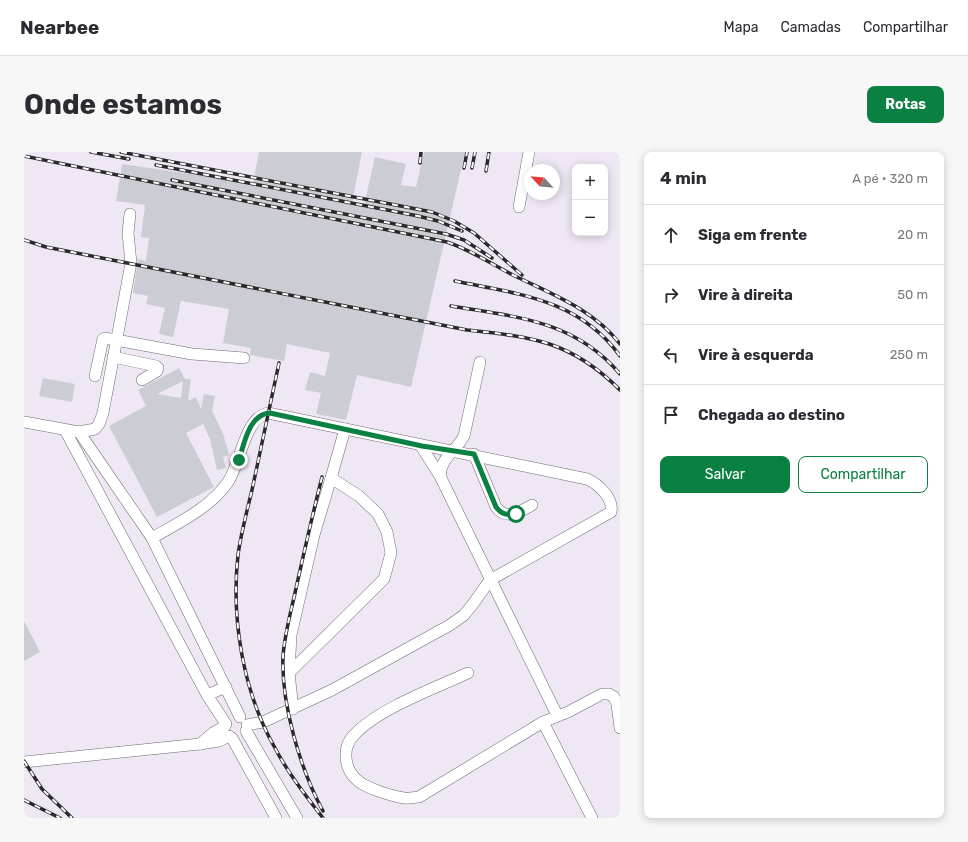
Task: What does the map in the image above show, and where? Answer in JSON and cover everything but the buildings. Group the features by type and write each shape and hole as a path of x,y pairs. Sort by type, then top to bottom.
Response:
{"lane":[{"path":"519,207 530,152"},
{"path":"24,422 79,432 95,429 99,424 131,263 128,233 130,214"},
{"path":"95,376 103,339 105,338 192,354 244,358"},
{"path":"113,357 156,366 158,368 157,371 142,380"},
{"path":"440,476 442,463 454,451 464,436 480,362"},
{"path":"152,538 196,512 215,497 229,482 239,460 250,428 261,414 270,413 422,446 474,454 587,479 599,486 612,508 610,513 490,580 464,615 450,625 332,690 263,722 244,724 233,717 228,731"},
{"path":"293,709 289,673 291,636 314,536 345,429"},
{"path":"65,430 207,695 276,818"},
{"path":"79,432 152,538 244,724 297,818"},
{"path":"422,446 440,476 490,580 558,715"},
{"path":"474,454 496,507 500,513 507,515 516,514 532,505"},
{"path":"289,673 384,579 391,553 387,532 378,514 359,496 331,478"},
{"path":"468,673 407,701 368,723 352,736 346,751 347,764 350,772 357,780 368,787 404,798 419,797 544,722 568,712 602,694 609,694 614,697 617,704 620,728"},
{"path":"207,695 226,687"},
{"path":"544,722 592,818"},
{"path":"24,762 200,744 213,733 228,731 239,738 244,724"}],"shaded area":[{"path":"24,152 620,152 620,818 24,818"}],"railway":[{"path":"91,152 129,159"},
{"path":"121,152 432,212 454,221 474,233 522,275"},
{"path":"420,163 421,152"},
{"path":"464,168 467,152"},
{"path":"472,168 475,152"},
{"path":"486,171 489,152"},
{"path":"24,156 447,242 473,253 571,304 597,321 620,344"},
{"path":"156,165 418,216 438,221 462,231"},
{"path":"172,180 446,234 464,240 492,258"},
{"path":"24,240 46,247 467,330 512,335 531,339 550,344 585,361 620,390"},
{"path":"455,281 524,295 546,302 566,311 586,322 604,337 620,356"},
{"path":"451,306 521,318 543,324 563,332 583,342 602,356 620,374"},
{"path":"279,363 239,547 236,579 238,629 247,679 264,726 286,766 323,818"},
{"path":"322,477 285,638 283,674 289,715 300,756 307,776 323,811"},
{"path":"24,761 42,789 72,818"},
{"path":"24,800 60,818"}],"route":[{"path":"239,460 250,428 261,414 270,413 422,446 474,454 496,507 500,513 507,515 516,514"}]}
